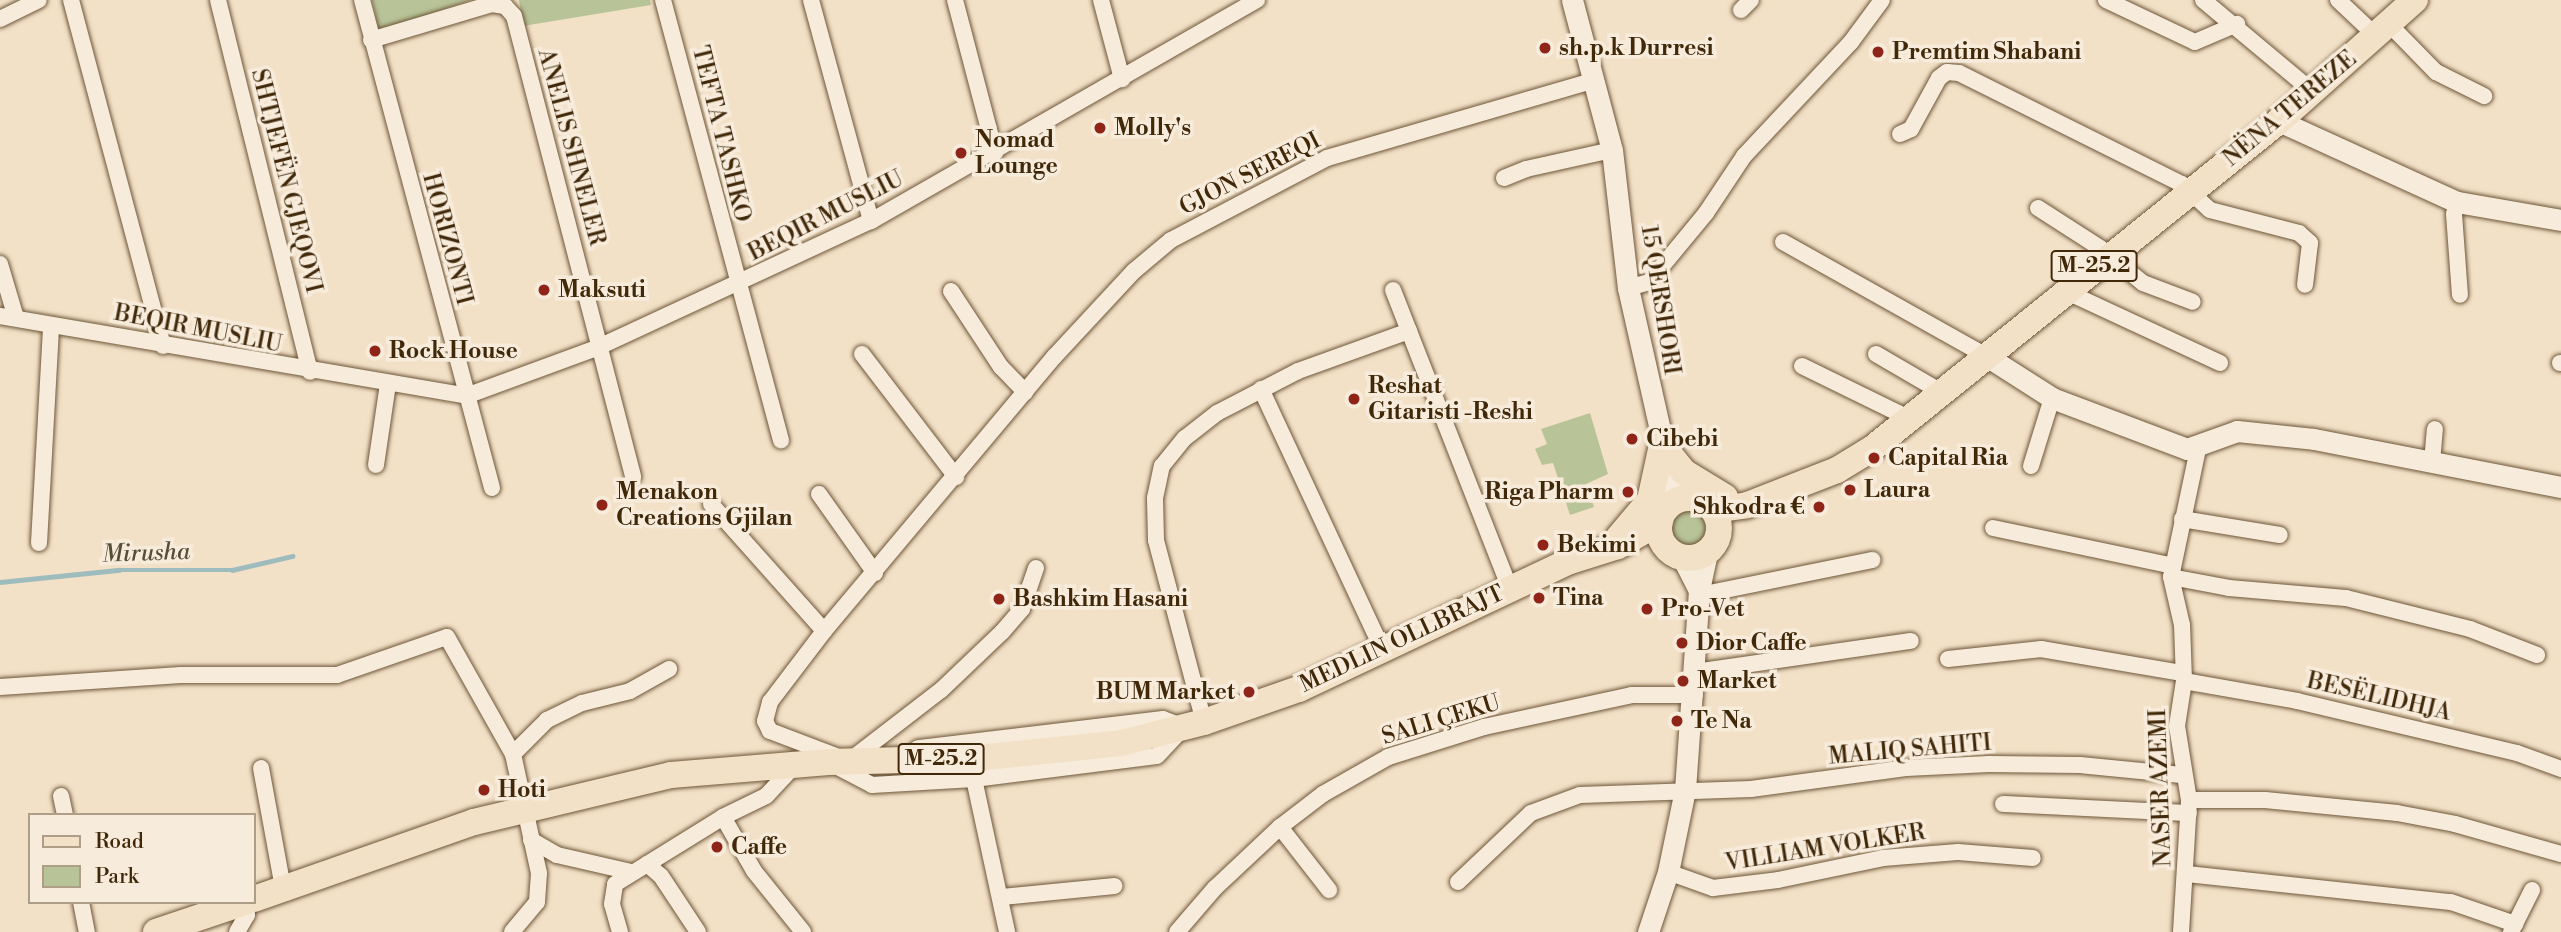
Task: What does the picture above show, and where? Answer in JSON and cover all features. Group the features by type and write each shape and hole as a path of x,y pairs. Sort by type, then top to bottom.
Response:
{"main road":[{"name":"NËNA TEREZE","path":"1689,528 1837,470 1910,419 1988,357 2108,254 2280,121 2415,0"},
{"path":"1664,451 1704,488 1751,504"},
{"path":"1613,547 1650,500 1664,451"},
{"name":"MEDLIN OLLBRAJT","path":"256,898 410,842 523,810 671,775 846,761 1029,753 1121,743 1194,724 1299,689 1510,589 1613,547 1689,528"},
{"name":"MEDLIN OLLBRAJT","path":"156,932 241,904"}],"street":[{"path":"0,19 39,0"},
{"path":"71,0 163,346"},
{"name":"SHTJEFËN GJEQOVI","path":"218,0 310,373"},
{"name":"HORIZONTI","path":"362,0 492,488"},
{"name":"TEFTA TASHKO","path":"663,0 736,286 780,440"},
{"path":"811,0 871,221"},
{"path":"955,0 995,153"},
{"path":"1101,0 1122,79"},
{"name":"BEQIR MUSLIU","path":"8,317 310,373 466,396 599,347 736,286 871,221 995,153 1257,0"},
{"name":"15 QERSHORI","path":"1572,0 1612,150 1628,288 1664,451 1689,528 1700,592"},
{"path":"1628,288 1649,282 1706,213 1744,156 1851,42 1882,0"},
{"path":"2106,0 2195,42 2237,24"},
{"path":"2203,0 2237,24 2313,92"},
{"path":"2338,0 2382,29 2436,72 2484,96"},
{"name":"ANELIS SHNELER","path":"371,40 492,4 505,6 513,16 633,477"},
{"path":"1900,134 1911,129 1939,78 1953,71 2079,130 2190,192 2210,210 2299,233 2310,243 2305,285"},
{"name":"GJON SEREQI","path":"846,761 779,738 765,721 770,702 824,631 1025,393 1134,271 1171,240 1242,200 1327,158 1595,80"},
{"path":"2280,121 2457,202 2561,220"},
{"path":"1504,178 1526,169 1612,150"},
{"path":"2457,202 2460,295"},
{"path":"2038,208 2108,254 2143,283 2193,302"},
{"path":"1783,242 1988,357 2052,398 2124,429 2197,449 2216,436 2237,431 2314,439 2561,487"},
{"path":"0,264 8,317"},
{"path":"1393,290 1510,589"},
{"path":"951,291 995,358 1025,393"},
{"path":"2065,291 2220,363"},
{"path":"39,543 51,325"},
{"path":"1194,724 1156,540 1155,498 1162,466 1185,438 1261,389 1409,331"},
{"path":"862,354 956,477"},
{"path":"1876,354 1943,393"},
{"path":"1802,366 1910,419"},
{"path":"376,465 388,384"},
{"path":"1261,389 1383,651"},
{"path":"2031,466 2052,398"},
{"path":"2432,462 2435,429"},
{"name":"NASER AZEMI","path":"2181,932 2187,874 2189,806 2182,775 2177,726 2182,677 2182,625 2172,571 2197,449"},
{"path":"819,494 875,573"},
{"path":"711,503 824,631"},
{"path":"2182,519 2280,535"},
{"path":"1993,527 2172,571 2229,588 2346,598 2470,629 2538,656"},
{"path":"1648,932 1668,872 1685,790 1695,695 1700,592 1872,560"},
{"path":"846,761 941,690 1002,632 1022,609 1036,568"},
{"path":"0,687 181,675 337,675 447,637 513,754 523,810 539,873 537,902 512,932"},
{"path":"1695,672 1911,641"},
{"name":"BESËLIDHJA","path":"1948,659 2041,649 2297,701 2517,753 2561,769"},
{"path":"513,754 547,720 582,703 630,691 670,669"},
{"name":"SALI ÇEKU","path":"1186,929 1280,827 1323,794 1388,757 1431,743 1632,695 1695,695"},
{"name":"MEDLIN OLLBRAJT","path":"846,761 872,785 974,779 1157,756 1194,724"},
{"name":"MALIQ SAHITI","path":"1458,882 1511,827 1546,805 1580,794 1751,789 1906,768 1989,764 2080,765 2182,775"},
{"path":"621,932 612,904 615,884 723,817 766,796 795,765"},
{"path":"261,768 283,888"},
{"path":"974,779 1002,897 1007,932"},
{"path":"61,796 65,813"},
{"path":"2003,804 2189,806 2264,800 2397,813 2455,824 2561,854"},
{"path":"723,817 754,871 803,932"},
{"path":"1280,827 1329,890"},
{"path":"531,841 556,855 631,872"},
{"name":"VILLIAM VOLKER","path":"1668,872 1713,888 1778,880 1883,858 1958,852 2033,858"},
{"path":"647,864 661,876 698,932"},
{"path":"2187,874 2451,902 2513,928 2532,891"},
{"path":"1002,897 1114,886"},
{"path":"81,904 87,932"},
{"path":"237,932 247,915 247,904"}],"green space":[{"path":"372,0 471,0 379,31"},
{"path":"519,0 650,0 651,5 523,26"},
{"path":"1590,413 1608,474 1586,484 1594,507 1570,515 1553,463 1542,465 1535,449 1547,444 1541,429"},
{"path":"1690,505 1706,512 1713,528 1706,544 1690,551 1674,544 1667,528 1674,512"}],"waterway":[{"name":"Mirusha","path":"0,582 119,570 232,570 292,556"}],"place":[{"name":"sh.p.k Durresi","path":"1545,48"},
{"name":"Premtim Shabani","path":"1878,52"},
{"name":"Molly's","path":"1100,128"},
{"name":"Nomad Lounge","path":"961,153"},
{"name":"Maksuti","path":"544,290"},
{"name":"Rock House","path":"375,351"},
{"name":"Reshat Gitaristi -Reshi","path":"1354,399"},
{"name":"Cibebi","path":"1632,439"},
{"name":"Capital Ria","path":"1874,458"},
{"name":"Laura","path":"1850,490"},
{"name":"Riga Pharm","path":"1628,492"},
{"name":"Menakon Creations Gjilan","path":"602,505"},
{"name":"Shkodra €","path":"1819,507"},
{"name":"Bekimi","path":"1543,545"},
{"name":"Tina","path":"1539,598"},
{"name":"Bashkim Hasani","path":"999,599"},
{"name":"Pro-Vet","path":"1647,609"},
{"name":"Dior Caffe","path":"1682,643"},
{"name":"Market","path":"1683,681"},
{"name":"BUM Market","path":"1249,692"},
{"name":"Te Na","path":"1677,721"},
{"name":"Hoti","path":"484,790"},
{"name":"Caffe","path":"717,847"}]}
